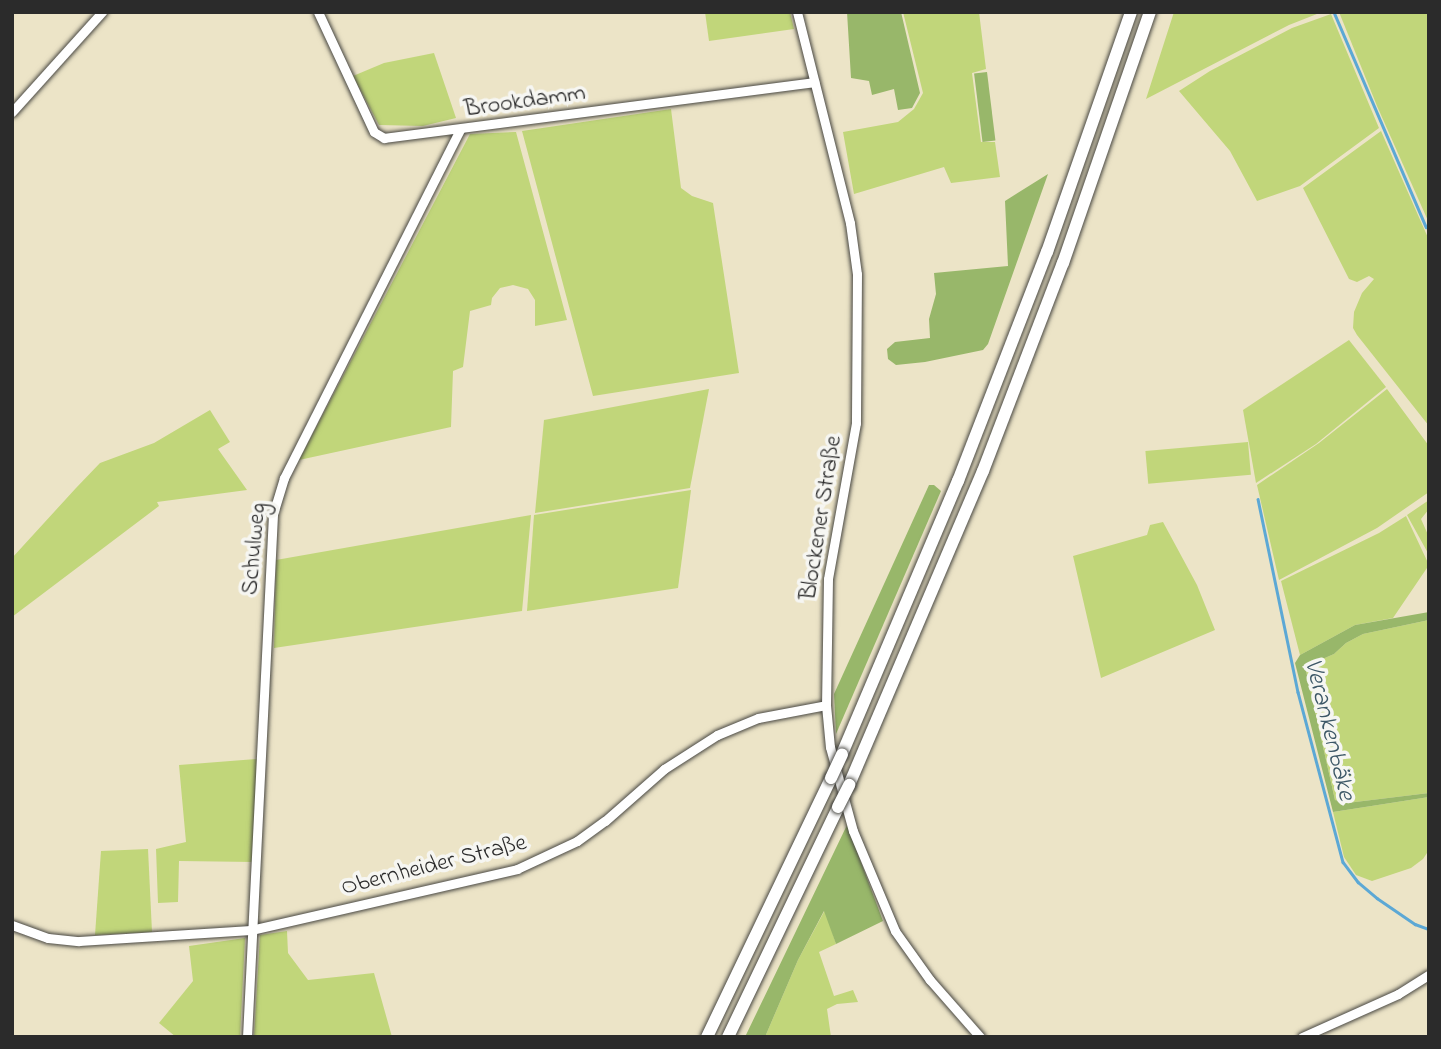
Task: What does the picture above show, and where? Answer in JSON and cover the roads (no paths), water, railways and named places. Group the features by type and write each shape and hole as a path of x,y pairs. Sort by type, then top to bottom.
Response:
{"highway":[{"path":"707,1037 842,754 960,477 1047,252 1131,12"},
{"path":"728,1037 849,785 981,475 1068,250 1150,12"}],"street":[{"path":"12,112 102,12"},
{"name":"Brookdamm","path":"318,12 374,132 384,138 814,82"},
{"name":"Blockener Straße","path":"797,12 850,223 858,301 853,447 828,579 826,705 830,747 844,804 872,880 895,931 930,980 980,1037"},
{"name":"Schulweg","path":"247,1037 273,514 284,478 460,130"},
{"name":"Obernheider Straße","path":"12,925 48,938 79,942 251,930 478,879 533,863 596,827 664,769 717,735 758,718 826,705"},
{"path":"1302,1037 1398,994 1429,975"}],"waterway":[{"path":"1334,12 1426,227"},
{"name":"Verankenbäke","path":"1258,499 1298,692 1343,862 1358,882 1377,898 1415,924 1429,929"}]}
